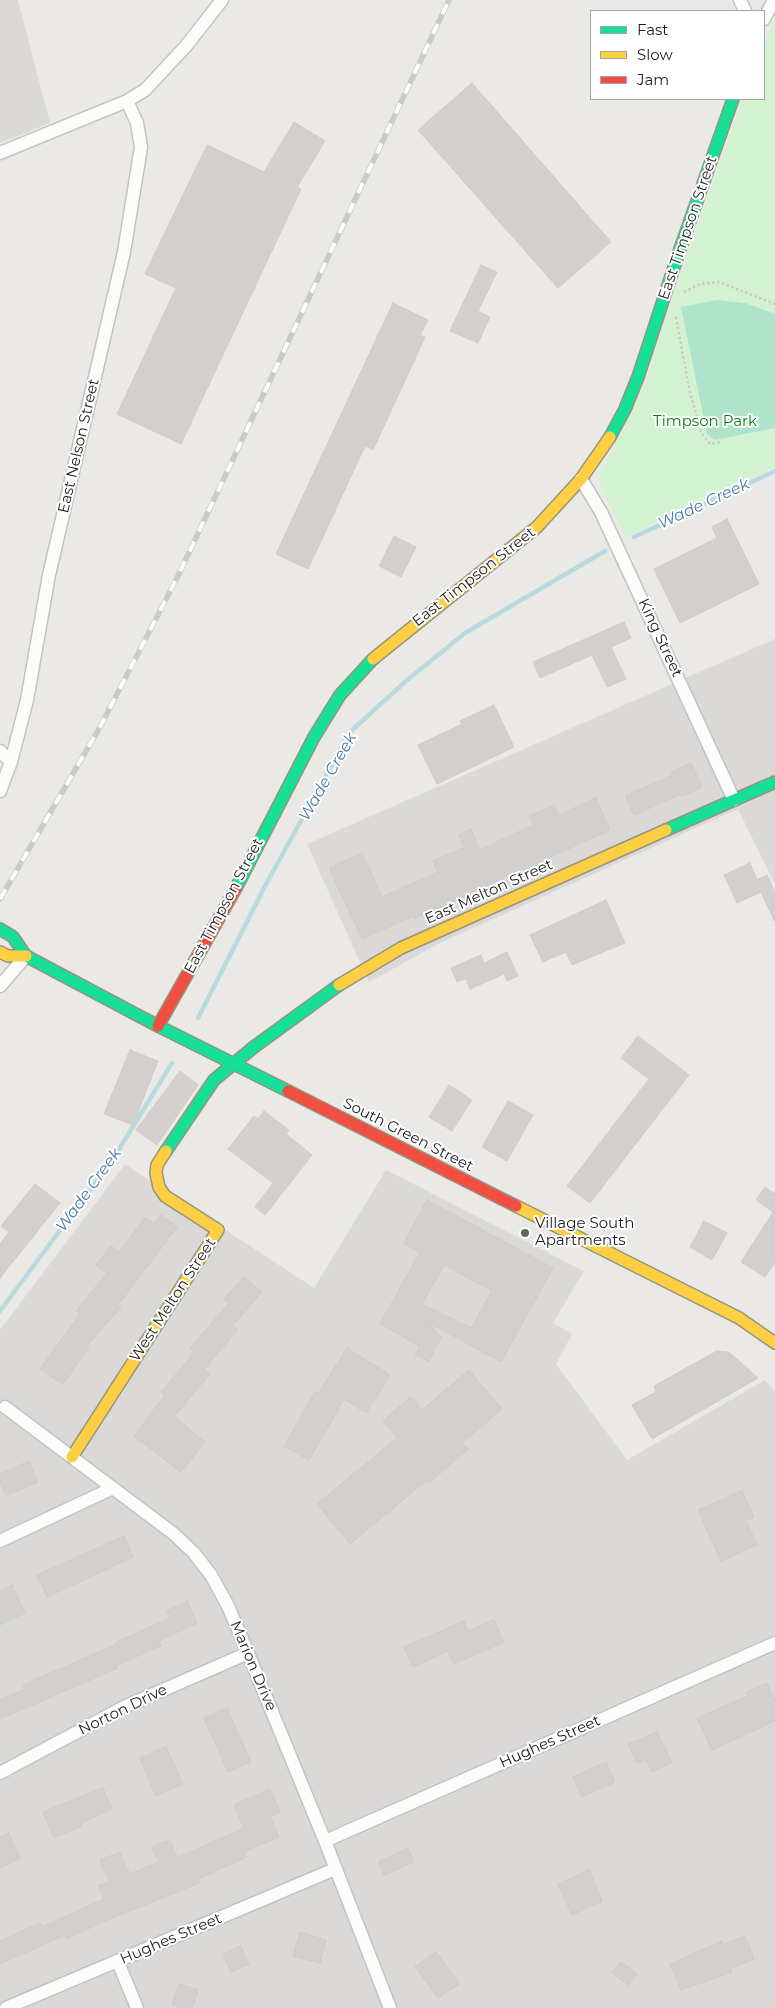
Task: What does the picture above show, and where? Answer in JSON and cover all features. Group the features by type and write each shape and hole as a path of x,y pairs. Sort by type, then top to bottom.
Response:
{"street":[{"path":"0,153 127,101 145,90 167,68 222,0"},
{"path":"765,17 774,0"},
{"name":"East Timpson Street","path":"158,1026 225,909 314,737 340,695 384,648 518,544 537,527 581,479 600,452 625,410 638,377 732,100"},
{"name":"East Nelson Street","path":"0,791 11,762 27,700 51,567 124,252 141,147 137,123 127,101"},
{"name":"King Street","path":"581,479 601,512 734,800"},
{"path":"0,751 11,762"},
{"name":"East Melton Street","path":"233,1063 332,989 401,948 775,782"},
{"name":"South Green Street","path":"0,929 13,937 26,956 158,1026 720,1308 739,1318 775,1343"},
{"name":"South Green Street","path":"0,952 8,956 26,956"},
{"path":"0,986 26,956"},
{"name":"West Melton Street","path":"72,1457 218,1230 165,1196 159,1187 156,1172 158,1165 214,1080 233,1063"},
{"name":"Marion Drive","path":"5,1407 174,1534 194,1553 211,1575 223,1596 248,1653 325,1841 390,2008"},
{"path":"0,1541 113,1488"},
{"name":"Hughes Street","path":"325,1841 775,1643"},
{"name":"Norton Drive","path":"0,1773 124,1707 248,1653"},
{"name":"Hughes Street","path":"6,2008 336,1869"},
{"path":"118,1962 137,2008"}],"path":[{"path":"681,295 689,288 700,284 719,282 775,304"},
{"path":"675,311 690,393 701,432 710,444 721,442"}],"shaded area":[{"path":"0,0 18,0 50,123 0,143"},
{"path":"775,639 775,884 738,809 442,942 369,982 307,844"},
{"path":"125,1164 314,1288 386,1170 584,1271 553,1323 572,1334 556,1364 627,1460 765,1380 775,1392 775,2008 0,2008 0,1330"}],"green space":[{"name":"Timpson Park","path":"775,19 775,467 625,537 601,487 599,472 624,430 644,387 692,241 743,100 765,100 765,42"},
{"path":"717,300 745,303 775,314 775,428 714,440 707,434 681,307"}],"building":[{"path":"472,83 611,242 558,288 418,130"},
{"path":"294,122 325,141 297,187 301,189 181,444 117,414 176,288 145,274 207,145 264,172"},
{"path":"481,265 497,272 478,311 490,317 478,343 450,331"},
{"path":"393,303 428,320 420,335 425,337 373,450 365,446 308,569 276,554"},
{"path":"727,519 759,584 680,623 654,569 717,538 712,527"},
{"path":"394,536 416,547 401,577 379,566"},
{"path":"624,622 631,638 611,647 626,679 607,687 592,655 540,678 533,662"},
{"path":"494,705 514,747 437,784 418,745 462,724 460,721"},
{"path":"691,763 702,787 682,796 681,794 634,815 625,796 673,775 671,772"},
{"path":"596,798 610,830 537,863 538,865 519,873 518,871 414,919 413,916 362,939 329,868 362,853 382,897 438,872 433,861 465,847 459,835 471,829 480,850 533,825 529,816 554,805 559,815"},
{"path":"750,863 757,880 767,875 775,893 775,922 761,892 737,903 724,875"},
{"path":"606,900 625,943 572,965 566,952 543,962 530,935"},
{"path":"507,952 518,976 507,981 504,974 470,989 466,979 457,982 451,968 481,955 484,963"},
{"path":"638,1036 689,1075 590,1203 567,1186 649,1079 621,1058"},
{"path":"130,1050 158,1061 133,1125 104,1114"},
{"path":"180,1071 198,1085 157,1145 136,1130"},
{"path":"449,1085 472,1100 452,1131 429,1117"},
{"path":"508,1101 533,1115 507,1161 482,1147"},
{"path":"264,1111 289,1130 286,1134 312,1155 265,1215 255,1207 273,1183 228,1149 254,1116 258,1119"},
{"path":"35,1184 60,1203 0,1278 0,1244 9,1232 1,1226"},
{"path":"765,1187 775,1194 775,1262 765,1277 741,1262 773,1212 756,1200"},
{"path":"427,1200 553,1268 501,1362 428,1322 441,1337 429,1361 415,1355 420,1346 380,1324 420,1252 404,1243","holes":["444,1265 492,1291 471,1328 422,1304"]},
{"path":"161,1215 177,1227 118,1305 121,1307 87,1346 89,1348 63,1384 40,1369 80,1314 76,1311 107,1273 96,1265 111,1246 119,1252 145,1218 154,1224"},
{"path":"704,1221 727,1233 712,1260 690,1247"},
{"path":"244,1277 262,1292 233,1325 238,1330 204,1369 210,1374 175,1417 205,1442 181,1472 134,1436 165,1395 161,1392 195,1352 190,1348 229,1303 224,1299"},
{"path":"347,1348 390,1375 366,1413 344,1399 309,1460 284,1446 315,1392 318,1394"},
{"path":"717,1351 729,1352 758,1378 652,1439 632,1405 656,1392 654,1386"},
{"path":"469,1370 502,1409 462,1443 468,1449 429,1483 427,1480 350,1544 317,1504 397,1438 383,1421 410,1397 422,1410"},
{"path":"29,1461 38,1482 6,1496 0,1482 0,1474"},
{"path":"742,1491 754,1517 746,1521 757,1545 721,1561 698,1510"},
{"path":"124,1536 133,1557 47,1597 37,1575"},
{"path":"12,1585 25,1613 0,1625 0,1590"},
{"path":"187,1601 197,1623 159,1641 161,1646 117,1665 118,1668 0,1719 0,1700 25,1689 23,1685 171,1618 167,1611"},
{"path":"494,1620 504,1642 454,1664 448,1651 413,1667 404,1647 464,1621 468,1631"},
{"path":"767,1683 775,1701 775,1721 712,1750 697,1718 748,1696 746,1692"},
{"path":"227,1708 251,1762 228,1772 204,1718"},
{"path":"657,1732 672,1762 652,1772 646,1759 637,1763 628,1744"},
{"path":"166,1747 183,1784 156,1796 140,1758"},
{"path":"606,1762 615,1782 582,1797 573,1777"},
{"path":"103,1788 112,1809 81,1823 82,1826 54,1838 43,1812"},
{"path":"270,1789 280,1812 270,1816 279,1837 244,1852 247,1857 198,1879 199,1883 102,1922 67,1939 65,1935 0,1964 0,1941 40,1923 42,1927 104,1899 99,1886 109,1882 100,1860 120,1852 129,1874 159,1862 152,1847 170,1840 177,1858 244,1828 234,1805"},
{"path":"9,1833 20,1859 0,1868 0,1837"},
{"path":"408,1848 414,1862 384,1875 378,1862"},
{"path":"589,1870 602,1901 572,1915 558,1884"},
{"path":"300,1932 326,1940 320,1963 293,1956"},
{"path":"745,1936 754,1959 731,1968 732,1972 681,1990 670,1964 722,1941 723,1945"},
{"path":"241,1946 249,1964 231,1972 223,1954"},
{"path":"436,1952 459,1984 438,1998 415,1967"},
{"path":"621,1962 637,1974 628,1985 612,1973"},
{"path":"179,1984 198,1990 192,2008 181,2008 172,2005"}],"waterway":[{"name":"Wade Creek","path":"634,537 775,471"},
{"name":"Wade Creek","path":"198,1018 265,886 350,732 406,681 465,633 605,551"},
{"name":"Wade Creek","path":"0,1311 113,1159 172,1063"}],"railway":[{"path":"0,899 100,727 178,576 449,0"}],"traffic: fast":[{"path":"610,437 625,409 638,377 679,252 733,100"},
{"path":"236,888 314,737 340,695 373,659"},
{"path":"666,830 775,782"},
{"path":"0,929 13,937 26,956 158,1026 288,1091"},
{"path":"166,1151 214,1080 254,1047 339,985"}],"traffic: slow":[{"path":"373,659 537,527 581,479 610,437"},
{"path":"339,985 401,948 666,830"},
{"path":"0,952 8,956 26,956"},
{"path":"72,1457 218,1230 165,1196 159,1187 156,1173 157,1165 166,1151"},
{"path":"516,1206 739,1318 775,1343"}],"traffic: jam":[{"path":"158,1026 236,888"},
{"path":"288,1091 516,1206"}],"place":[{"name":"Village South Apartments","path":"525,1233"}]}
